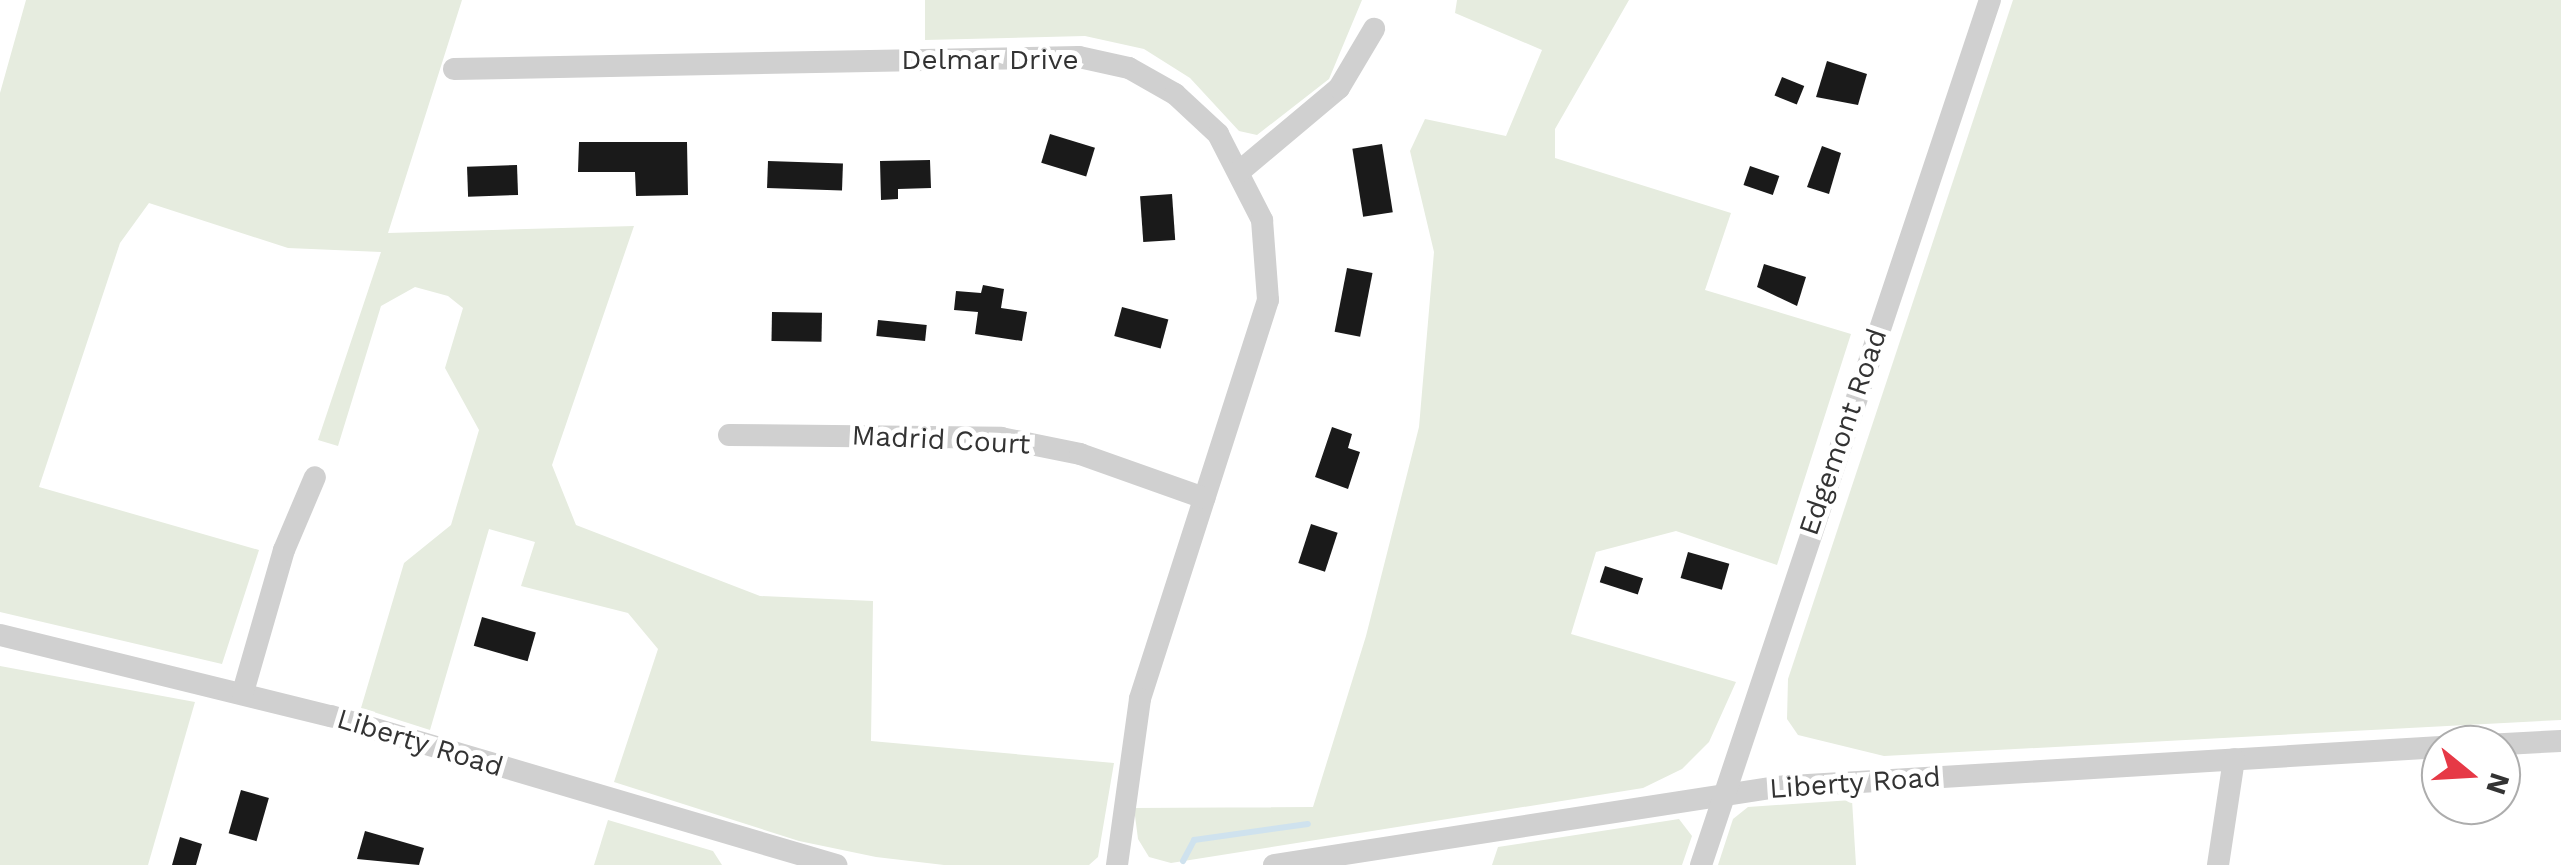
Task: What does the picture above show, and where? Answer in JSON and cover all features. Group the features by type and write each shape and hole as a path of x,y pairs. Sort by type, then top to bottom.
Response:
{"street":[{"name":"Edgemont Road","path":"1702,865 1990,0"},
{"path":"1240,171 1338,88 1374,29"},
{"name":"Delmar Drive","path":"454,69 1078,57 1129,68 1175,94 1218,134 1262,220 1268,300 1140,700 1117,865"},
{"name":"Madrid Court","path":"728,434 1015,440 1080,454 1204,498"},
{"path":"243,692 284,550 315,477"},
{"name":"Liberty Road","path":"0,635 243,692 749,854 836,865"},
{"path":"2521,743 2561,741"},
{"name":"Liberty Road","path":"1274,865 1724,794 2421,749"},
{"path":"2218,865 2234,759"}],"shaded area":[{"path":"26,0 462,0 388,233 634,226 552,465 576,525 760,596 873,601 871,741 1114,763 1098,857 1089,865 944,865 876,857 799,841 614,782 658,649 628,613 521,586 535,542 489,529 430,730 361,708 404,563 451,525 479,430 445,368 463,308 448,296 415,287 381,306 338,446 318,440 381,252 288,248 149,203 120,243 39,487 259,550 222,664 0,612 0,93"},
{"path":"925,0 1362,0 1329,79 1257,135 1239,131 1190,78 1144,49 1085,36 925,40"},
{"path":"1457,0 1629,0 1555,129 1555,158 1731,213 1705,290 1851,334 1777,565 1676,531 1596,552 1571,634 1736,682 1709,742 1682,769 1643,788 1171,863 1149,857 1138,839 1134,808 1313,807 1366,636 1419,427 1434,252 1410,151 1425,119 1506,136 1542,50 1455,13"},
{"path":"2013,0 2561,0 2561,720 1884,756 1798,735 1787,719 1788,679"},
{"path":"0,666 195,702 148,865 0,865"},
{"path":"1852,800 1856,865 1718,865 1733,819 1748,807"},
{"path":"1679,819 1692,836 1682,865 1492,865 1498,847"},
{"path":"608,820 713,851 722,865 594,865"}],"building":[{"path":"1827,61 1867,74 1858,105 1816,97"},
{"path":"1782,77 1804,86 1797,105 1775,96"},
{"path":"1050,134 1095,148 1086,176 1041,163"},
{"path":"579,142 687,142 688,195 636,196 635,172 578,172"},
{"path":"1382,144 1393,212 1363,217 1352,149"},
{"path":"1822,146 1841,153 1829,194 1807,187"},
{"path":"930,160 931,188 898,189 898,199 881,200 880,161"},
{"path":"768,161 843,164 842,191 767,188"},
{"path":"517,165 518,195 468,197 467,167"},
{"path":"1750,166 1779,176 1773,195 1743,185"},
{"path":"1172,194 1175,240 1143,242 1140,196"},
{"path":"1764,264 1806,277 1797,306 1757,287"},
{"path":"1347,268 1373,273 1360,337 1335,332"},
{"path":"983,285 1004,289 1001,308 1027,312 1022,341 975,334 978,312 954,310 956,291 981,293"},
{"path":"1122,307 1168,319 1161,348 1114,336"},
{"path":"772,312 822,313 821,342 771,341"},
{"path":"878,320 927,325 925,341 876,336"},
{"path":"1332,427 1352,434 1348,448 1360,452 1348,489 1315,477"},
{"path":"1311,524 1338,533 1325,572 1298,563"},
{"path":"1688,552 1729,564 1722,590 1681,578"},
{"path":"1605,566 1643,578 1638,595 1600,582"},
{"path":"482,617 536,632 528,661 474,646"},
{"path":"241,790 269,798 256,841 229,833"},
{"path":"365,831 424,848 419,865 357,859"},
{"path":"180,837 202,844 196,865 172,865"}],"waterway":[{"path":"1183,861 1194,840 1308,824"}]}
